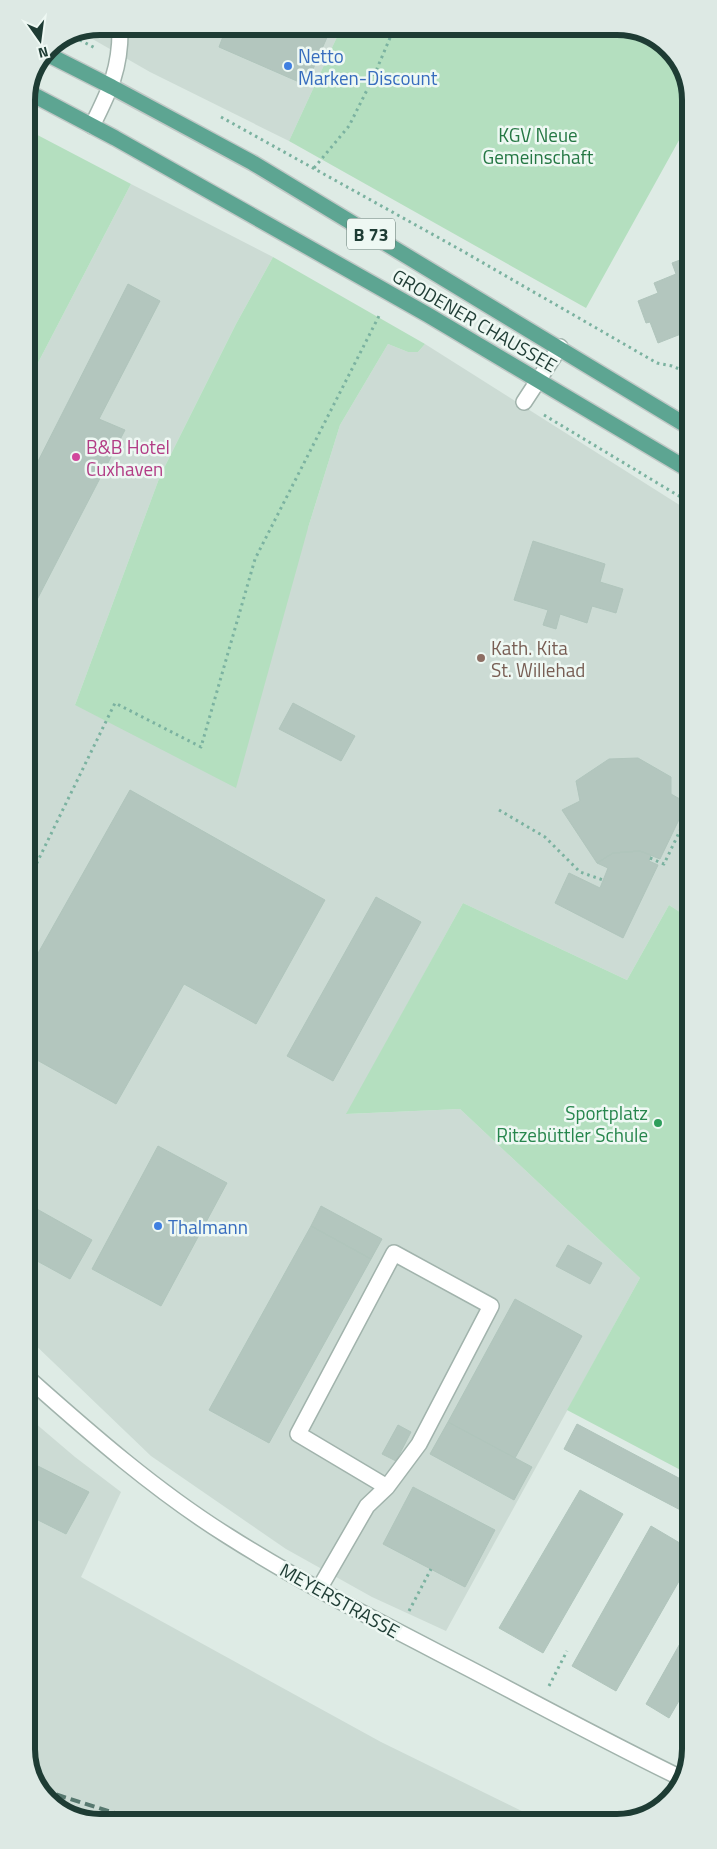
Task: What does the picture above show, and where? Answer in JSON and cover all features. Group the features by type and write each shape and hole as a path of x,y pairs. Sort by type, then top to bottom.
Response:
{"main road":[{"name":"GRODENER CHAUSSEE","path":"65,63 297,189 682,423"},
{"name":"GRODENER CHAUSSEE","path":"35,96 420,310 682,466"}],"street":[{"path":"92,126 112,87 118,62 120,35"},
{"path":"524,402 560,347"},
{"path":"319,1589 368,1506 387,1487 419,1444 491,1306 394,1253 298,1434 387,1487"},
{"name":"MEYERSTRASSE","path":"35,1384 119,1456 227,1536 319,1589 676,1776"}],"path":[{"path":"297,189 349,126 390,35"},
{"path":"77,39 118,62"},
{"path":"212,112 657,363 682,370"},
{"path":"35,867 115,703 201,747 254,559 383,309"},
{"path":"524,402 682,498"},
{"path":"499,810 545,837 580,872 603,880"},
{"path":"650,858 664,864 682,827"}],"shaded area":[{"path":"338,35 289,141 150,72 88,36"},
{"path":"131,184 273,257 236,324 160,476 75,705 308,528 340,425 388,344 408,352 418,352 425,344 682,507 682,913 669,905 627,980 463,903 347,1114 460,1109 640,1278 446,1631 372,1597 286,1549 151,1456 35,1345 35,369"},
{"path":"35,1423 75,1457 121,1492 81,1577 381,1742 528,1814 95,1814 75,1809 57,1798 40,1774 35,1749"}],"green space":[{"name":"KGV Neue Gemeinschaft","path":"338,35 622,35 634,37 657,48 671,64 680,83 682,135 586,308 289,141"},
{"path":"35,134 131,184 35,369"},
{"path":"273,257 425,344 418,352 408,352 388,344 340,425 308,528 236,788 75,705 160,476 236,324"},
{"path":"463,903 627,980 669,905 682,913 682,1471 567,1410 640,1278 460,1109 346,1114"}],"building":[{"name":"Netto Marken-Discount","path":"224,35 328,35 306,85 219,47"},
{"path":"682,259 682,334 658,343 650,322 646,323 638,301 658,293 654,283 676,274 672,263"},
{"name":"B&B Hotel Cuxhaven","path":"128,284 160,301 99,419 125,430 35,604 35,467"},
{"path":"533,541 605,564 600,582 623,589 616,613 592,606 587,623 560,614 556,629 543,625 548,610 514,600"},
{"path":"293,703 355,736 341,761 279,729"},
{"path":"638,758 671,777 671,794 682,800 682,813 660,859 640,851 613,853 597,863 562,810 580,801 576,781 609,759"},
{"path":"130,790 325,900 256,1024 184,984 116,1104 35,1059 35,959"},
{"path":"640,851 651,855 649,861 658,865 623,938 555,903 569,873 600,888 608,868 597,863 613,853"},
{"path":"376,897 421,922 333,1081 287,1056"},
{"path":"158,1146 227,1183 161,1306 92,1269"},
{"path":"321,1206 382,1239 371,1259 311,1226"},
{"path":"35,1208 92,1240 70,1279 35,1260"},
{"path":"311,1226 371,1259 269,1443 209,1410"},
{"path":"568,1245 602,1263 590,1284 556,1266"},
{"path":"515,1299 582,1336 515,1458 448,1422"},
{"path":"448,1422 532,1467 514,1500 430,1454"},
{"path":"577,1424 682,1480 682,1511 564,1449"},
{"path":"398,1425 411,1432 396,1461 382,1454"},
{"path":"35,1465 89,1492 66,1534 35,1518"},
{"path":"413,1487 495,1530 465,1587 383,1544"},
{"path":"580,1490 623,1514 543,1653 499,1628"},
{"path":"651,1526 682,1544 682,1576 616,1691 572,1666"},
{"path":"682,1640 682,1696 669,1718 646,1704"}],"railway":[{"path":"52,1793 118,1814"}],"place":[{"name":"Netto Marken-Discount","path":"288,66"},
{"name":"B&B Hotel Cuxhaven","path":"76,457"},
{"name":"Kath. Kita St. Willehad","path":"481,658"},
{"name":"Sportplatz Ritzebüttler Schule","path":"658,1123"},
{"name":"Thalmann","path":"158,1226"}]}
